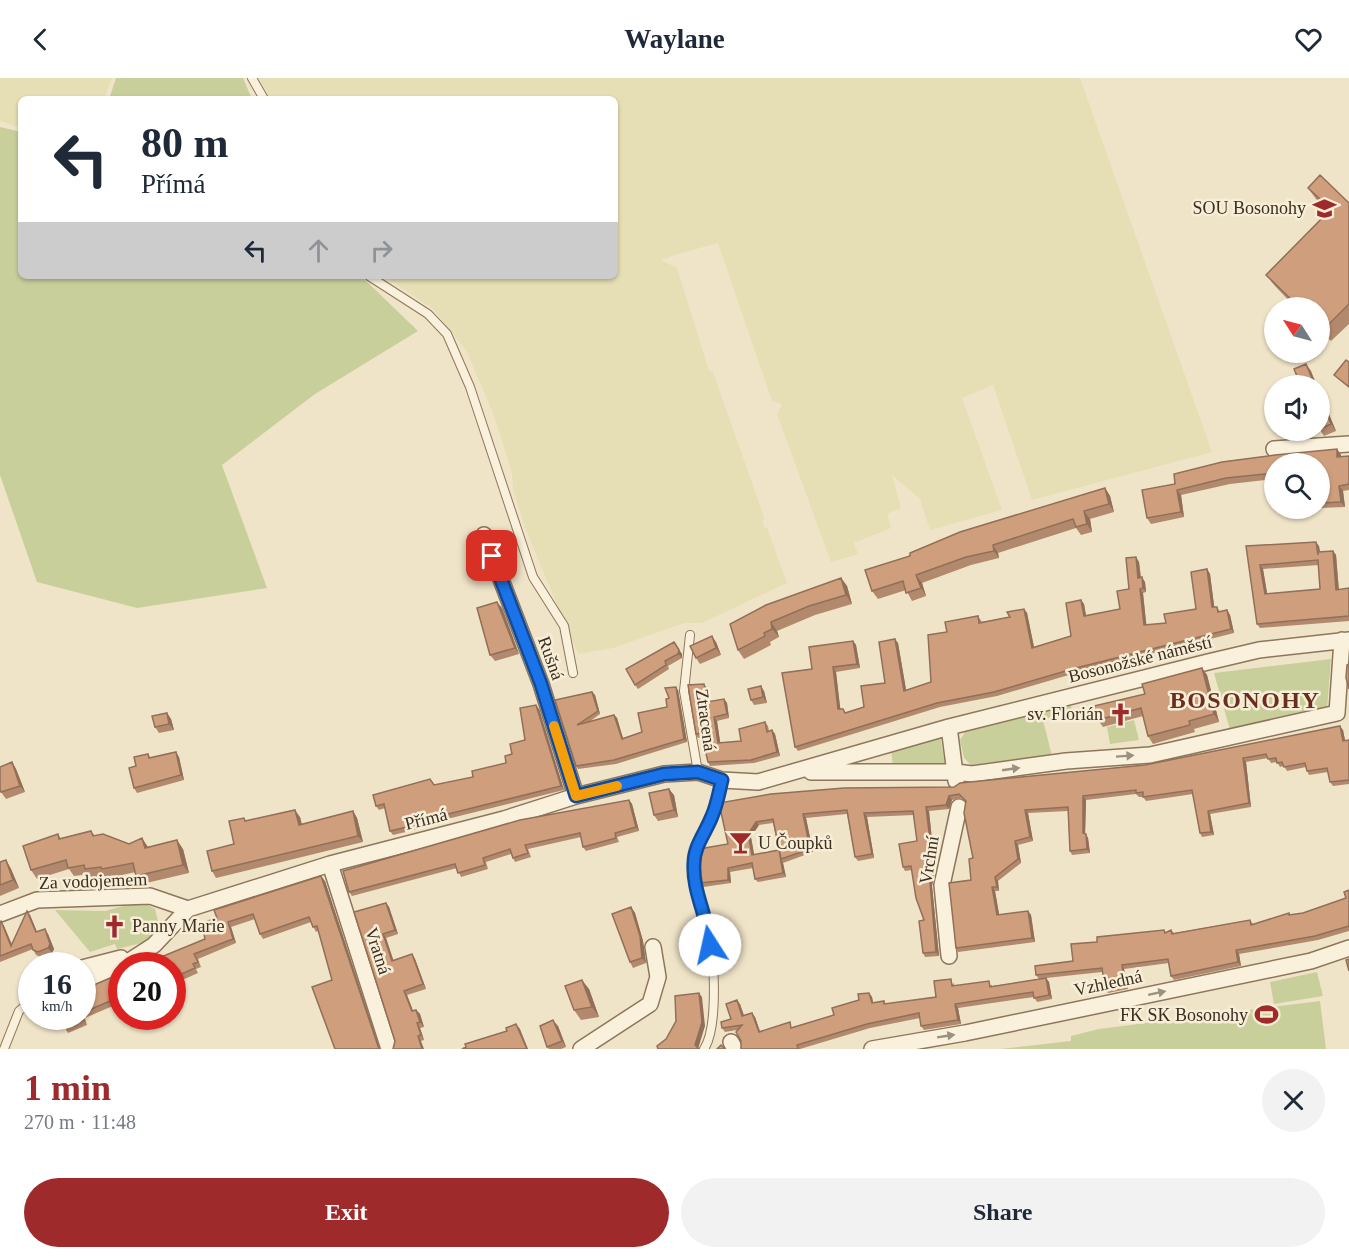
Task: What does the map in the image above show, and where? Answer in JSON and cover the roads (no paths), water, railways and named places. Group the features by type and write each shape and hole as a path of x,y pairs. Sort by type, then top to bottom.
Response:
{"street":[{"path":"1274,449 1349,444"},
{"name":"Rušná","path":"484,535 541,684 576,796"},
{"name":"Bosonožské náměstí","path":"722,780 758,782 949,727 1259,650 1346,640 1337,713 1150,754 1066,760 956,777 799,771"},
{"path":"949,727 956,777"},
{"name":"Přímá","path":"96,977 123,965 154,945 188,909 330,864 504,819 576,796 664,774 698,772 722,780"},
{"name":"Vrchní","path":"949,956 942,885 959,807"},
{"name":"Vratná","path":"330,864 389,1049"},
{"name":"Za vodojemem","path":"0,914 37,900 150,896 188,909"},
{"name":"Přímá","path":"96,964 154,945"},
{"path":"581,1049 650,1004 658,977 652,947"},
{"name":"Vzhledná","path":"873,1049 965,1033 1311,961 1349,948"}],"lane":[{"path":"252,78 262,96"},
{"path":"374,279 428,314 447,334 470,387 533,577 564,626 573,673"},
{"name":"Ztracená","path":"690,635 684,691 698,772"},
{"path":"704,1049 708,1042 714,1008 708,929 694,881 694,862 697,847 712,817 722,780"},
{"path":"4,1049 18,1014"}],"place":[{"name":"SOU Bosonohy","path":"1324,208"},
{"name":"sv. Florián","path":"1121,714"},
{"name":"U Čoupků","path":"740,843"},
{"name":"Panny Marie","path":"114,926"},
{"name":"FK SK Bosonohy","path":"1266,1015"}],"district":[{"name":"BOSONOHY","path":"1245,700"}]}
